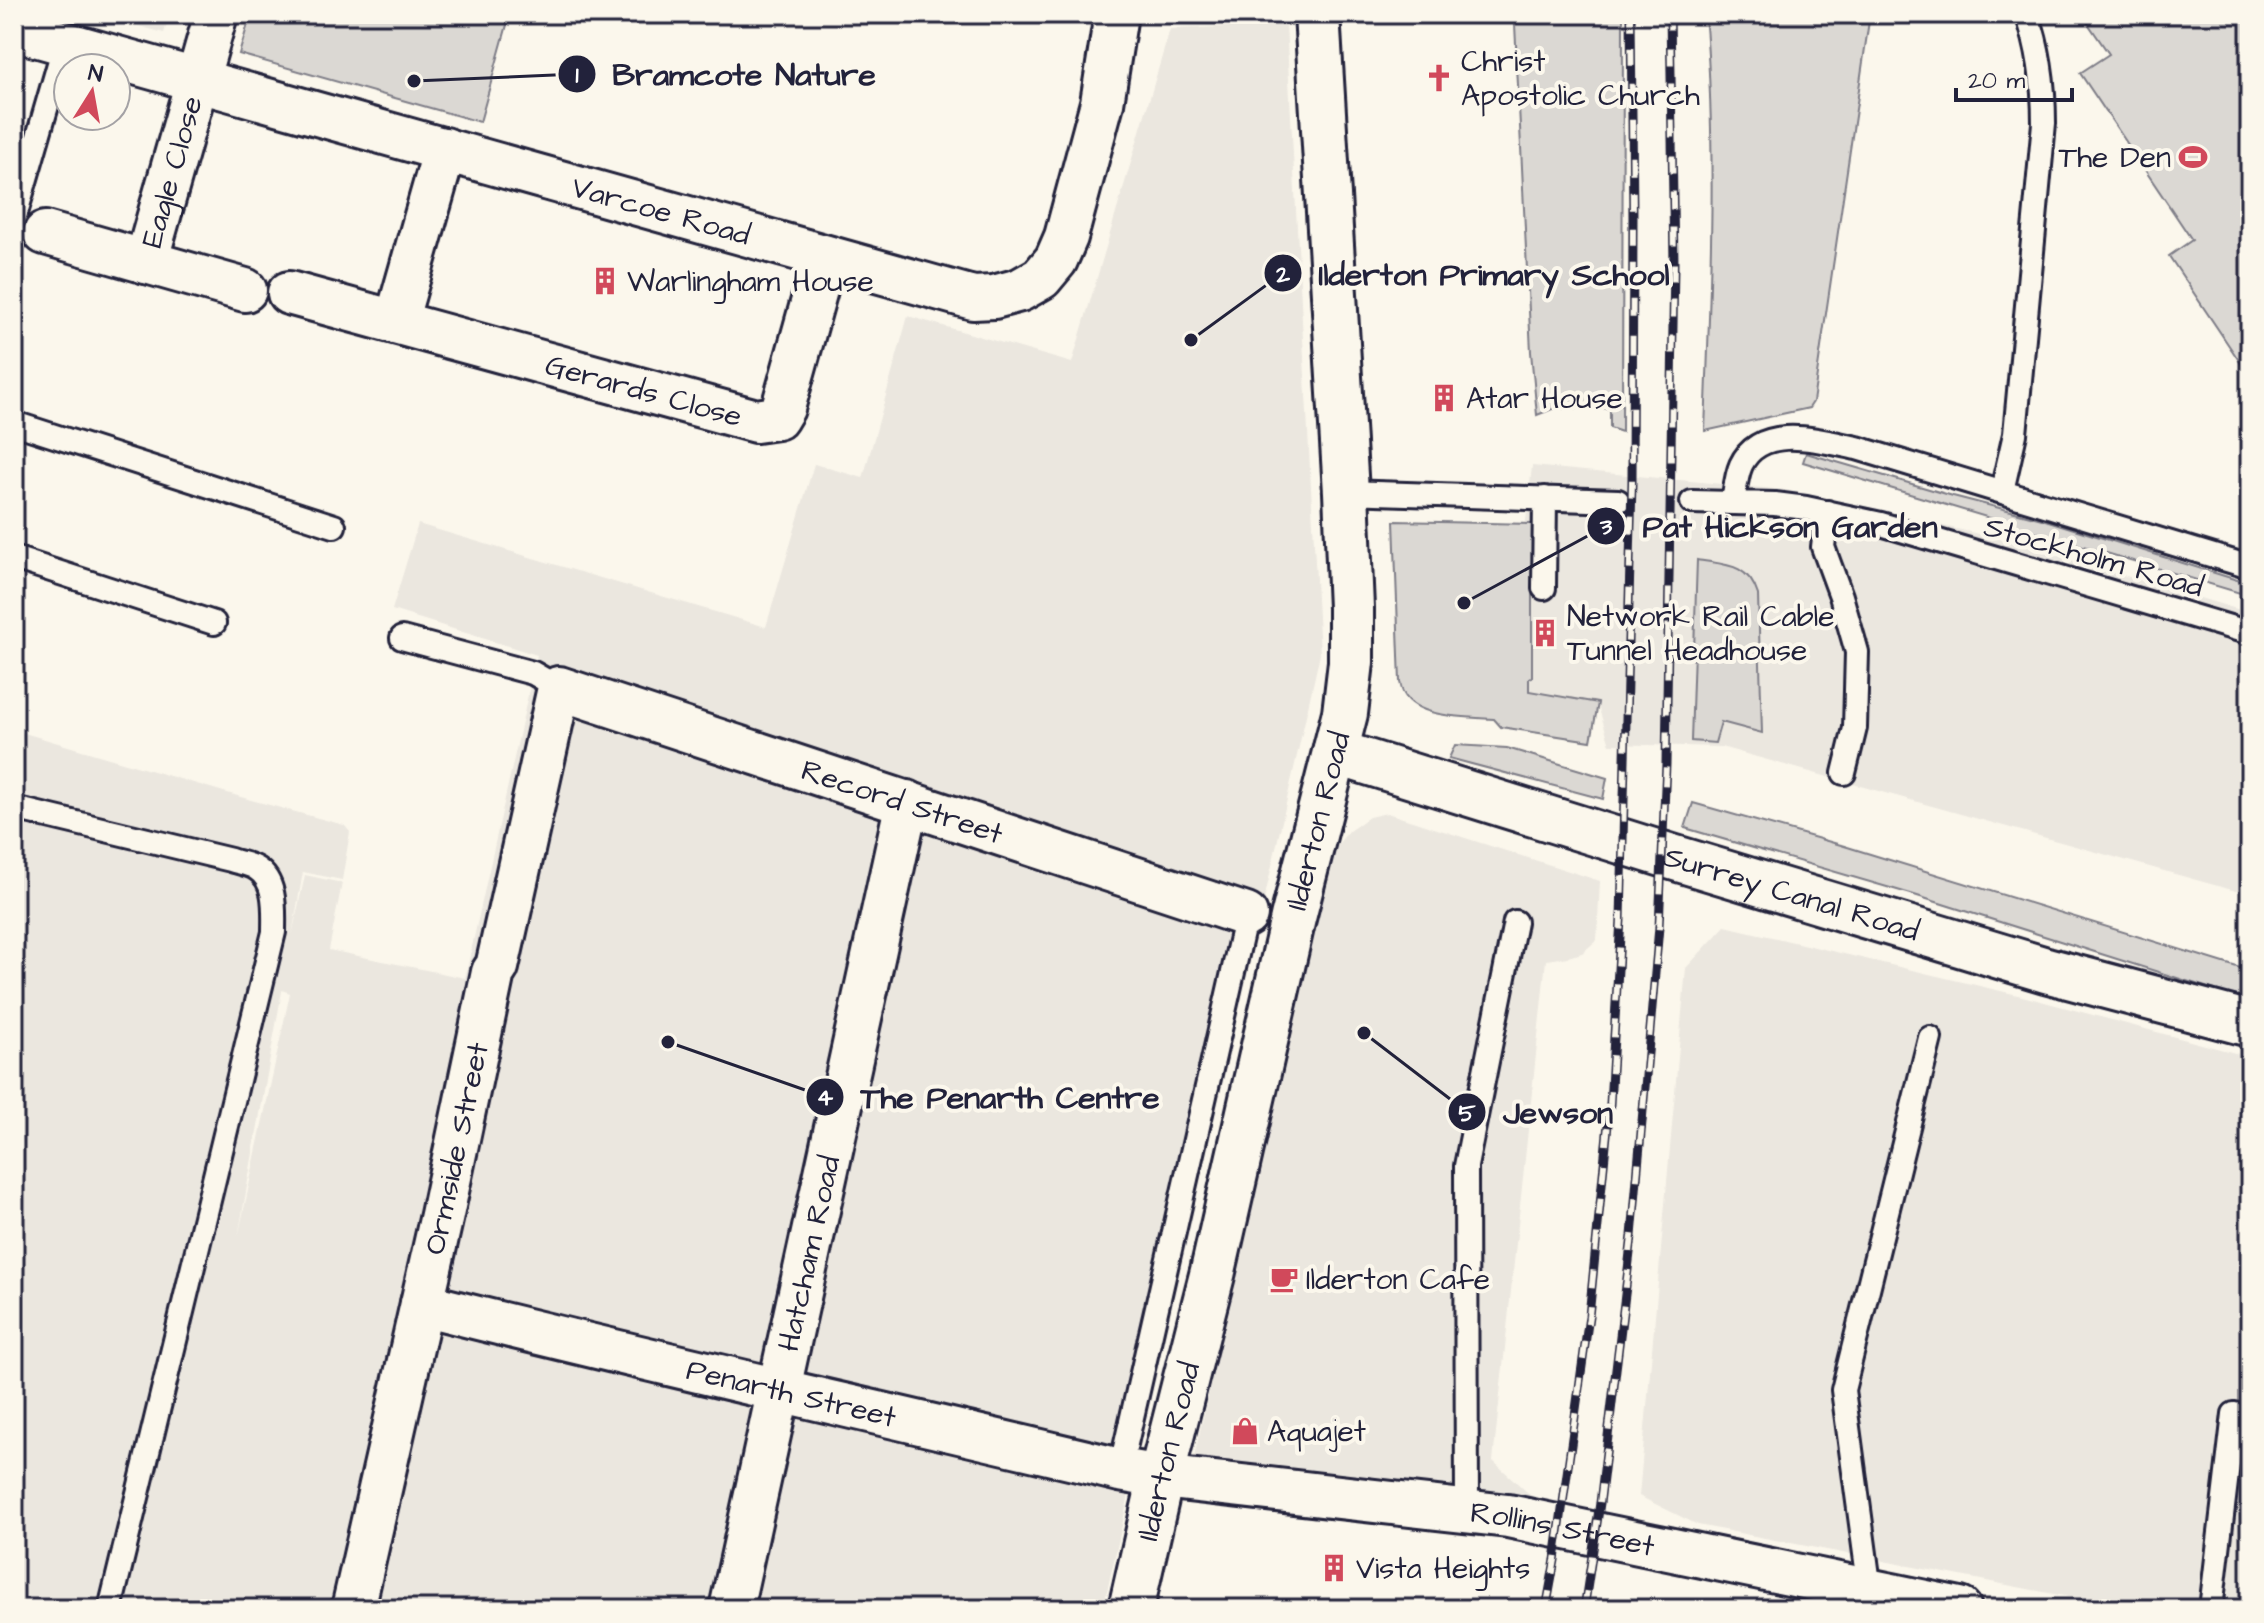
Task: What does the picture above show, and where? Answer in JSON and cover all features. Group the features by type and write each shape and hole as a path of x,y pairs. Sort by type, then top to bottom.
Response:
{"street":[{"name":"Eagle Close","path":"146,262 216,14"},
{"name":"Varcoe Road","path":"14,29 973,298 994,297 1020,290 1041,278 1056,260 1066,237 1102,103 1116,14"},
{"name":"Ilderton Road","path":"1131,1609 1140,1473 1213,1271 1293,918 1345,713 1351,662 1346,492 1317,14"},
{"path":"396,322 445,149"},
{"name":"Eagle Close","path":"29,226 245,290"},
{"name":"Gerards Close","path":"289,293 756,421 767,421 777,418 783,408 825,257"},
{"name":"Record Street","path":"559,688 1246,915"},
{"name":"Ormside Street","path":"353,1609 493,972 497,967 559,688"},
{"name":"Surrey Canal Road","path":"1335,752 2046,970 2250,1024"},
{"name":"Hatcham Road","path":"731,1609 907,802"},
{"name":"Penarth Street","path":"422,1304 589,1346 1140,1473"},
{"name":"Rollins Street","path":"1140,1473 1508,1516 1960,1609"}],"lane":[{"path":"2002,491 2015,434 2044,123 2043,74 2027,14"},
{"path":"29,226 65,43"},
{"path":"14,423 334,526"},
{"path":"1733,503 1739,468 1756,447 1770,440 1808,439 1857,448 2250,567"},
{"path":"1346,492 1618,501"},
{"path":"1544,588 1545,498"},
{"name":"Stockholm Road","path":"1692,502 1775,504 1881,524 2250,633"},
{"path":"1827,512 1823,547 1857,652 1855,728 1844,773"},
{"path":"14,558 214,623"},
{"path":"402,638 533,673 559,688"},
{"path":"14,808 258,869 269,883 274,901 274,932 110,1609"},
{"path":"1140,1473 1246,915"},
{"path":"1467,1512 1466,1166 1515,922"},
{"path":"1870,1591 1843,1390 1930,1038"},
{"path":"2211,1609 2234,1414"}],"shaded area":[{"path":"96,14 170,14 164,33"},
{"path":"251,14 510,14 480,122 239,54"},
{"path":"1528,14 1623,14 1622,432 1610,428 1610,408 1552,409 1537,415 1531,352 1515,24"},
{"path":"1705,14 1870,14 1813,402 1809,408 1705,431 1712,170"},
{"name":"The Den","path":"2086,14 2250,14 2250,377 2169,256 2192,240 2080,73 2109,54 2085,19"},
{"path":"1286,24 1320,654 1103,1609 14,1609 14,730 344,825 350,832 342,880 303,872 292,935 305,875 342,883 329,950 465,978 537,655 392,610 418,524 766,627 814,464 863,478 908,316 1072,363 1170,29","holes":["282,990 290,993 238,1237"]},
{"path":"1806,453 2042,519 2250,584 2250,596 1803,462"},
{"path":"1532,466 1785,490 2005,540 2250,613 2250,895 1721,747 1610,744 1597,703 1528,691 1526,521"},
{"path":"1394,521 1532,524 1532,677 1529,678 1529,691 1598,703 1591,741 1501,727 1494,719 1432,712 1411,702 1403,693 1400,682"},
{"path":"1697,560 1742,571 1758,595 1762,733 1721,722 1715,743 1691,741"},
{"path":"1455,745 1507,748 1607,778 1603,799 1449,758"},
{"path":"1693,803 1841,845 2250,971 2250,1001 1911,894 1685,828"},
{"path":"1387,813 1600,881 1597,940 1582,953 1546,960 1493,1461 1550,1513 1189,1479 1332,851 1349,831 1369,817"},
{"path":"1725,926 2022,996 2250,1057 2250,1609 2131,1609 1698,1525 1639,1496 1686,968"}],"railway":[{"path":"1546,1609 1589,1316 1610,1104 1621,919 1632,482 1631,14"},
{"path":"1584,1609 1632,1236 1659,927 1666,764 1674,263 1670,14"}],"place":[{"name":"Christ Apostolic Church","path":"1439,78"},
{"name":"Bramcote Nature","path":"414,81"},
{"name":"The Den","path":"2193,157"},
{"name":"Warlingham House","path":"605,281"},
{"name":"Ilderton Primary School","path":"1191,340"},
{"name":"Atar House","path":"1444,398"},
{"name":"Pat Hickson Garden","path":"1464,603"},
{"name":"Network Rail Cable Tunnel Headhouse","path":"1545,633"},
{"name":"Jewson","path":"1364,1033"},
{"name":"The Penarth Centre","path":"668,1042"},
{"name":"Ilderton Cafe","path":"1284,1279"},
{"name":"Aquajet","path":"1245,1431"},
{"name":"Vista Heights","path":"1334,1568"}]}
